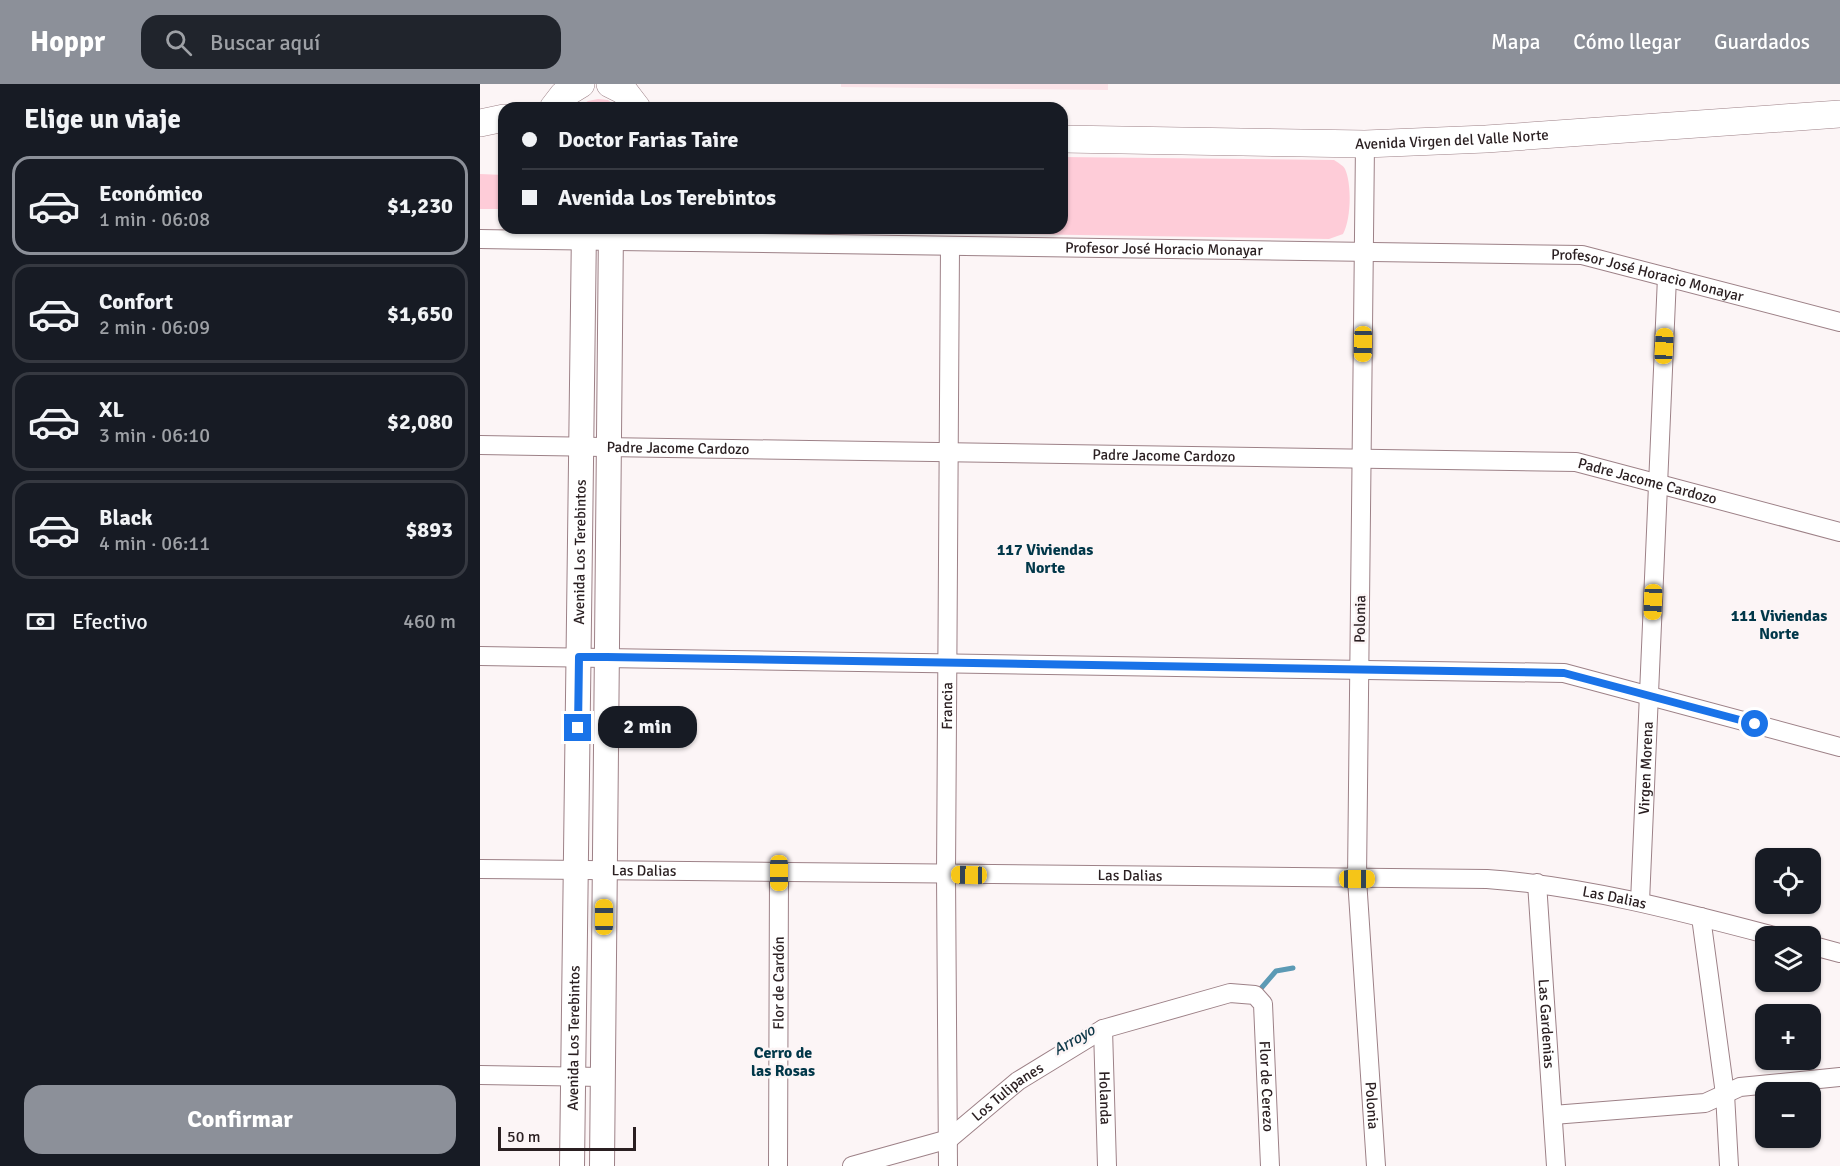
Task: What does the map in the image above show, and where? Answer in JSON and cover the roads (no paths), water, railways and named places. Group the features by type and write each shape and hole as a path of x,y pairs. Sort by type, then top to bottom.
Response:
{"main road":[{"path":"621,91 644,102"},
{"path":"549,102 569,92"},
{"name":"Avenida Virgen del Valle Norte","path":"1068,140 1365,144 1486,139 1840,114"},
{"path":"480,123 498,119"},
{"path":"480,135 498,137"},
{"name":"Avenida Los Terebintos","path":"572,1166 584,234"},
{"name":"Avenida Los Terebintos","path":"602,1166 611,235"}],"street":[{"name":"Polonia","path":"1365,144 1357,879 1376,1166"},
{"name":"Profesor José Horacio Monayar","path":"480,239 584,234 950,246 1582,255 1840,322"},
{"name":"Francia","path":"948,1166 946,874 950,246"},
{"name":"Virgen Morena","path":"1640,902 1666,277"},
{"name":"Padre Jacome Cardozo","path":"480,446 1576,462 1840,532"},
{"path":"480,656 1564,673 1840,747"},
{"name":"Las Dalias","path":"480,869 1487,879 1537,882 1640,902 1755,931"},
{"name":"Flor de Cardón","path":"778,1166 779,873"},
{"name":"Las Gardenias","path":"1537,882 1556,1166"},
{"path":"1701,917 1725,1094 1729,1166"},
{"path":"1821,948 1840,953"},
{"name":"Los Tulipanes","path":"852,1166 949,1139 1018,1081 1103,1029 1230,993 1254,995 1263,1004"},
{"name":"Flor de Cerezo","path":"1263,1004 1270,1166"},
{"name":"Holanda","path":"1103,1029 1107,1166"},
{"path":"480,1076 603,1077"},
{"path":"1553,1115 1706,1102 1740,1087 1840,1077"}],"waterway":[{"name":"Arroyo","path":"1257,993 1276,971 1293,968"}],"district":[{"name":"117 Viviendas Norte","path":"1045,559"},
{"name":"111 Viviendas Norte","path":"1779,625"},
{"name":"Cerro de las Rosas","path":"783,1062"}]}
